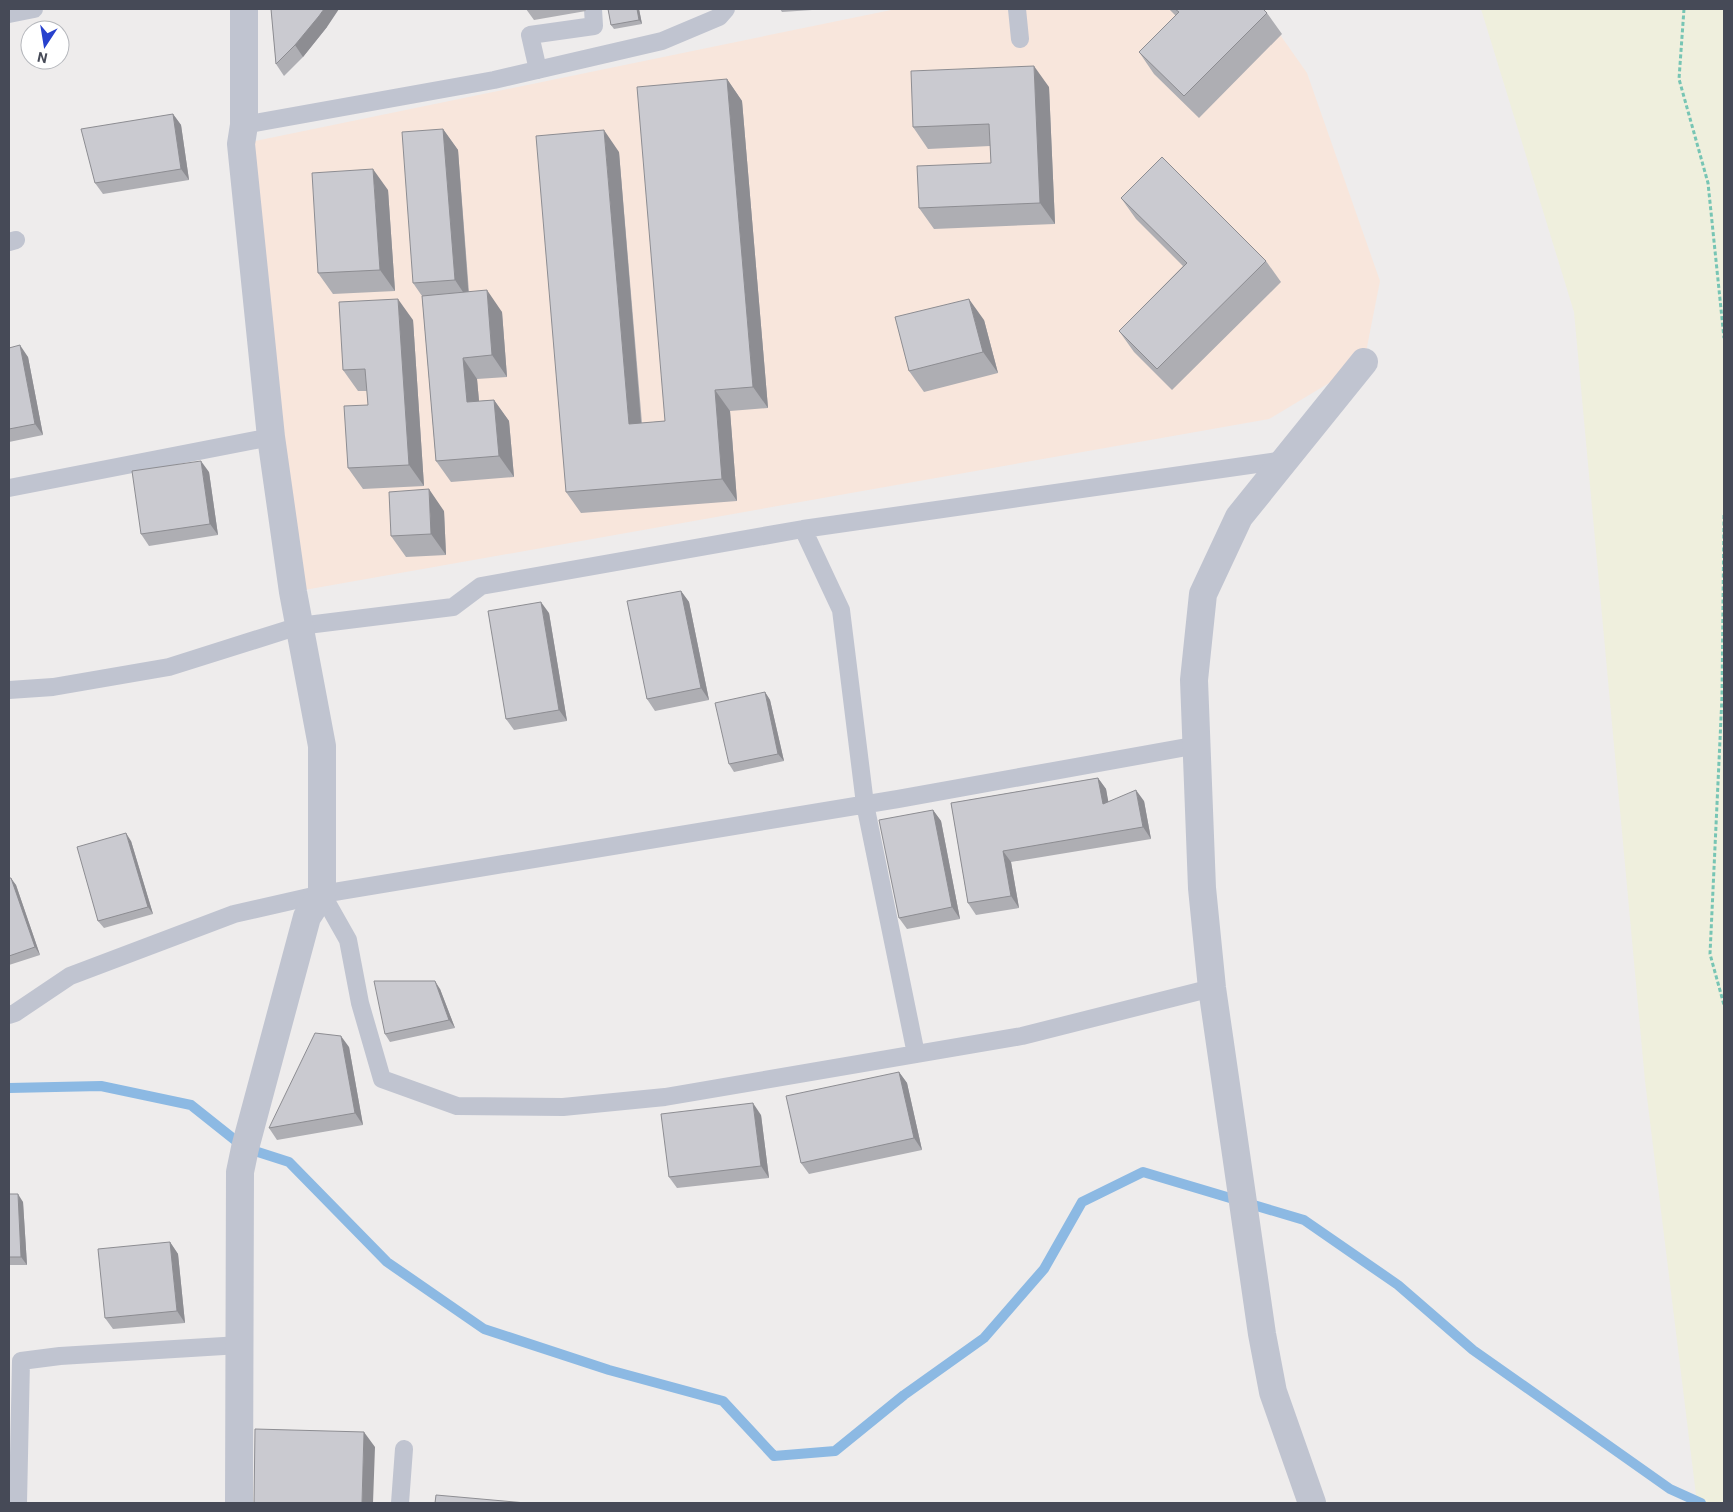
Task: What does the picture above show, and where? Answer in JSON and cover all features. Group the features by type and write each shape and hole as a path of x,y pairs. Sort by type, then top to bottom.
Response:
{"street":[{"path":"239,1503 240,1172 307,917 322,894 322,746 299,626 271,437 241,144 244,125 244,9"},
{"path":"1312,1503 1273,1392 1262,1334 1212,988 1202,888 1198,744 1194,680 1202,594 1239,517 1364,362"}],"lane":[{"path":"9,14 34,9"},
{"path":"538,70 530,35 594,26 593,9"},
{"path":"244,125 494,80 662,41 719,17 726,9"},
{"path":"1017,9 1020,39"},
{"path":"9,488 271,437"},
{"path":"9,690 53,686 169,668 299,626 453,608 482,586 803,529 1285,460"},
{"path":"803,529 841,610 865,804 916,1054"},
{"path":"9,1015 15,1013 70,976 234,914 322,894 865,804 1198,744"},
{"path":"322,894 348,940 360,1003 382,1079 457,1106 563,1106 665,1097 1022,1036 1212,988"},
{"path":"18,1503 21,1361 60,1356 240,1345"},
{"path":"400,1503 404,1449"}],"path":[{"path":"1684,9 1679,79 1708,183 1724,338"},
{"path":"1724,515 1722,696 1710,954 1724,1005"}],"shaded area":[{"path":"896,9 1262,9 1307,73 1380,281 1364,362 1269,419 293,592 241,144"}],"sand":[{"path":"1481,9 1724,9 1724,1503 1697,1503 1645,1081 1574,312"}],"building":[{"path":"271,9 324,9 295,45 276,64"},
{"path":"608,9 637,9 639,20 611,25"},
{"path":"1175,9 1263,9 1267,13 1184,96 1139,52 1179,12"},
{"path":"1034,66 1040,203 919,208 917,166 991,163 989,124 913,127 911,71"},
{"path":"727,79 753,387 715,390 722,479 566,492 536,136 604,130 629,424 665,421 637,87"},
{"path":"173,114 181,169 95,183 81,129"},
{"path":"443,129 455,280 413,283 402,132"},
{"path":"1162,157 1266,261 1157,369 1119,331 1187,263 1121,198"},
{"path":"373,169 380,270 318,273 312,173"},
{"path":"487,290 492,355 463,358 467,402 494,400 499,456 436,461 422,296"},
{"path":"398,299 409,465 348,468 344,406 368,405 365,369 343,370 339,302"},
{"path":"969,299 983,352 909,371 895,317"},
{"path":"20,345 35,424 9,429 9,348"},
{"path":"201,461 210,524 141,534 132,471"},
{"path":"429,489 431,534 391,536 389,492"},
{"path":"681,591 701,688 647,699 627,601"},
{"path":"541,602 559,710 506,719 488,611"},
{"path":"765,692 778,754 729,764 715,703"},
{"path":"1098,778 1103,804 1136,790 1143,827 1003,851 1011,896 968,903 951,803"},
{"path":"933,810 952,907 899,918 879,820"},
{"path":"126,833 148,907 98,921 77,847"},
{"path":"9,878 11,878 35,947 9,956"},
{"path":"374,981 435,981 449,1020 385,1034"},
{"path":"315,1033 341,1036 355,1113 269,1128"},
{"path":"899,1072 914,1138 801,1163 786,1096"},
{"path":"753,1103 761,1166 669,1177 661,1114"},
{"path":"9,1194 18,1194 21,1257 9,1257"},
{"path":"170,1242 177,1311 105,1318 98,1249"},
{"path":"255,1429 364,1432 362,1503 254,1503"},
{"path":"436,1495 526,1503 435,1503"}],"waterway":[{"path":"9,1088 101,1086 191,1105 245,1148 289,1162 387,1262 484,1329 609,1370 723,1401 774,1456 835,1451 904,1395 984,1338 1044,1269 1082,1202 1143,1172 1304,1220 1398,1285 1473,1350 1670,1489 1701,1503"}]}
